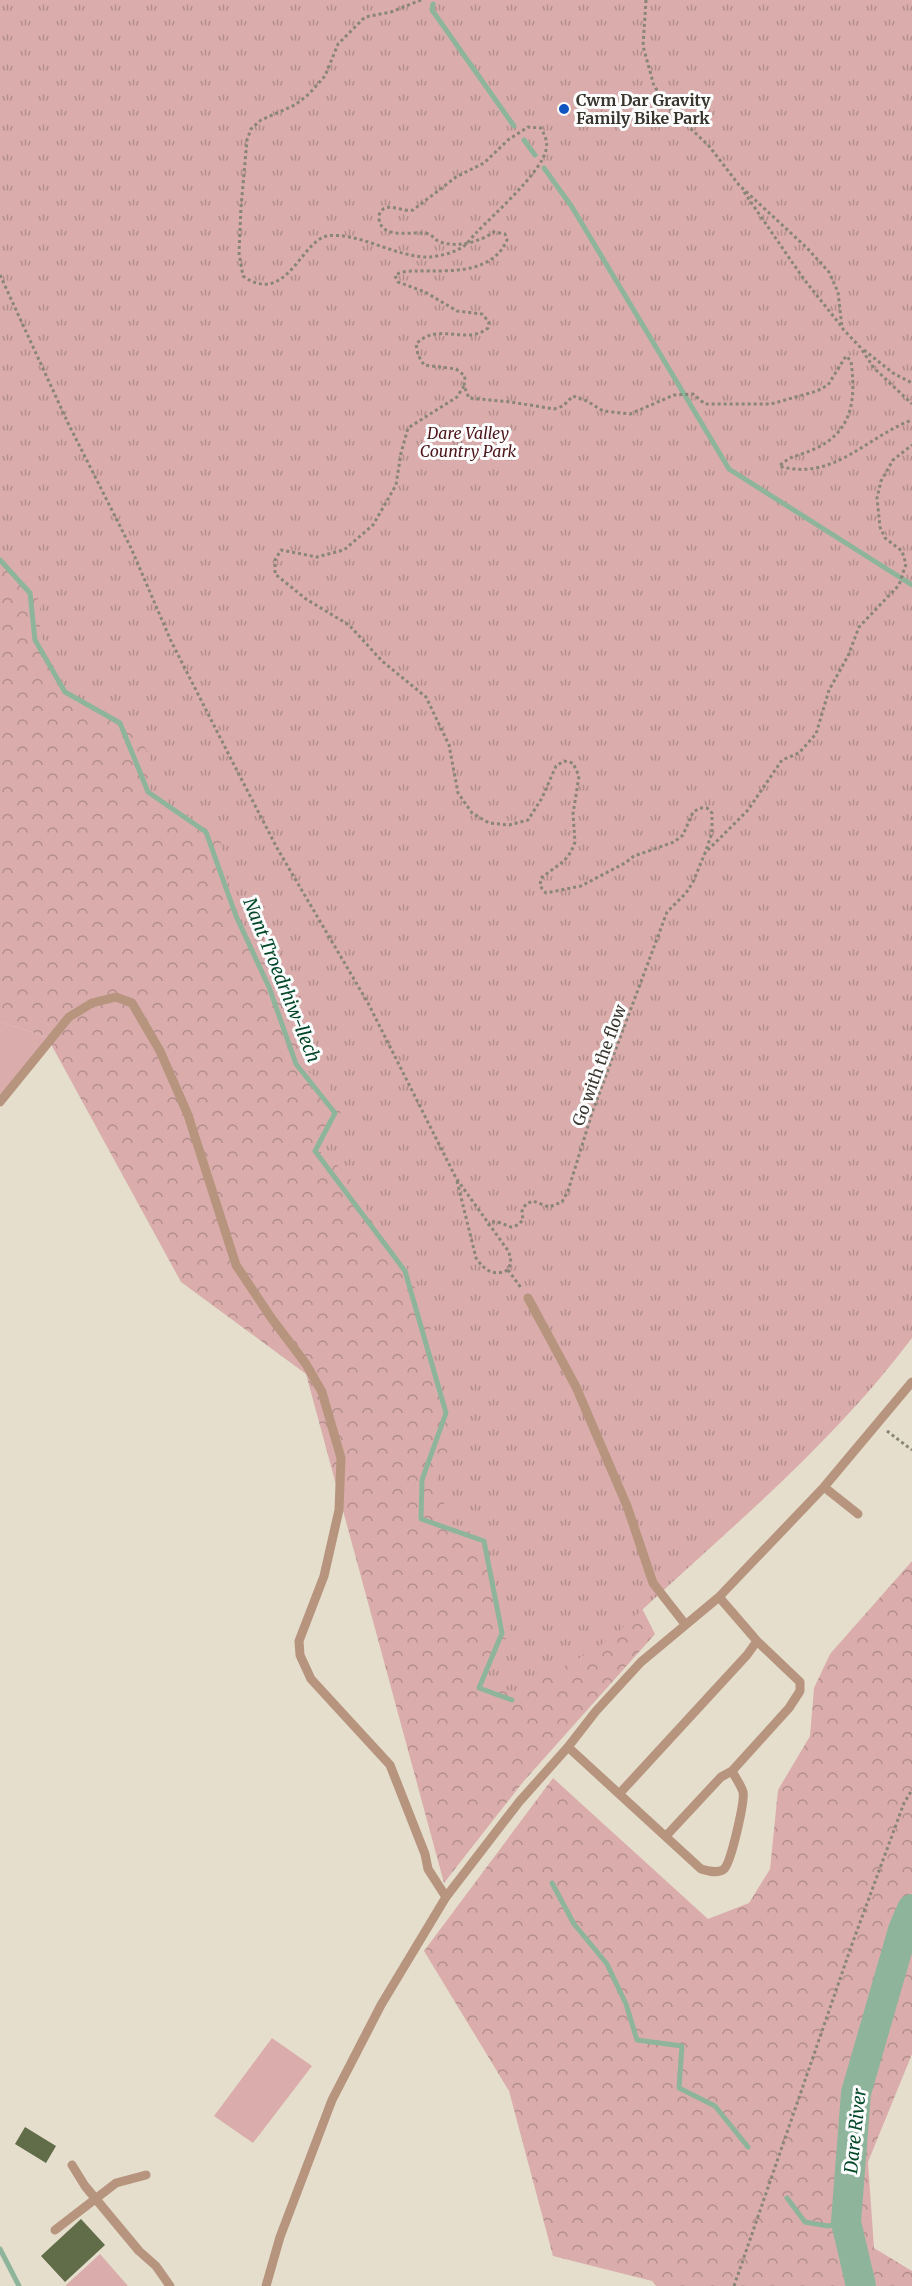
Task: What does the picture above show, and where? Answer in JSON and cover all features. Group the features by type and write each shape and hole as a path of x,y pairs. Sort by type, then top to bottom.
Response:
{"lane":[{"path":"0,1102 69,1017 92,1003 116,997 132,1002 160,1051 188,1115 236,1265 306,1364 322,1392 334,1428 341,1458 339,1510 324,1576 299,1641 300,1655 311,1678 390,1765 425,1854 428,1869 446,1897"},
{"path":"528,1298 576,1387 627,1506 653,1583 685,1624"},
{"path":"266,2286 280,2236 332,2100 381,2005 446,1897 519,1802 568,1747 596,1711 642,1662 720,1597 824,1487 912,1382"},
{"path":"824,1487 858,1514"},
{"path":"666,1836 721,1777 732,1771 789,1708 800,1691 800,1682 757,1641 720,1597"},
{"path":"620,1793 747,1655 757,1641"},
{"path":"568,1747 701,1869 719,1871 724,1869 732,1851 743,1792 732,1771"},
{"path":"72,2165 96,2199 139,2251 156,2266 170,2286"},
{"path":"55,2230 116,2183 146,2175"}],"path":[{"path":"421,0 391,12 364,17 338,44 325,76 309,94 295,105 261,120 251,129 247,140 241,207 239,253 243,276 259,284 274,281 288,273 318,239 327,236 339,236 398,252 427,257 446,255 467,243 526,181 546,152 547,141 541,129 528,127 508,140 484,163 456,177 413,210 406,211 389,207 384,208 380,213 379,219 383,227 392,232 432,235 441,242 467,243 483,240 494,232 505,234 507,240 505,247 495,256 478,265 442,273 406,270 395,276 398,282 425,292 457,311 482,314 489,322 488,328 483,332 470,335 442,332 424,336 416,344 418,355 424,365 456,369 465,376 464,386 469,398 554,409 563,406 573,396 603,411 630,414 674,395 693,394 705,404 771,404 817,391 828,385 846,356 851,361 853,387 852,405 843,428 831,441 811,451 790,456 779,466 790,469 808,470 832,465 912,420"},
{"path":"646,0 643,45 654,86 671,110 709,146 739,185 803,278 842,328 860,347 893,373 912,383"},
{"path":"739,185 807,248 829,272 838,292 842,328"},
{"path":"0,275 68,423 131,548 171,641 277,848 368,1003 456,1178 488,1226 509,1252 511,1262 508,1270 501,1274 491,1273 482,1267 476,1258 456,1178"},
{"path":"860,347 874,368 912,404"},
{"name":"Go with the flow","path":"464,386 457,398 408,428 396,485 373,525 344,550 317,557 281,550 275,560 275,574 306,598 349,625 382,661 426,697 449,745 458,793 472,813 489,823 509,825 528,820 542,798 556,766 564,761 573,763 579,776 573,814 575,842 564,861 541,878 540,886 546,893 580,886 634,856 674,842 683,835 693,812 700,808 707,808 712,813 712,833 705,853 693,882 668,912 661,926 616,1054 592,1113 568,1191 562,1202 549,1206 533,1201 526,1204 522,1210 523,1220 518,1225 511,1227 491,1222 488,1226"},
{"name":"Go with the flow","path":"705,853 748,810 782,760 800,753 816,734 829,690 848,656 859,627 899,585 906,564 902,551 885,538 880,527 877,498 881,481 893,460 912,446"},
{"path":"508,1270 528,1298"},
{"path":"878,1423 912,1450"},
{"path":"734,2286 851,1947 904,1803 912,1790"}],"green space":[{"name":"Dare Valley Country Park","path":"0,0 912,0 912,1338 845,1418 808,1456 616,1634 579,1658 516,1693 483,1683 485,1665 504,1642 509,1628 500,1620 483,1537 452,1524 436,1483 450,1444 446,1403 436,1376 429,1315 420,1301 407,1268 397,1254 382,1241 352,1181 330,1157 325,1158 321,1155 321,1145 339,1124 340,1106 324,1080 313,1076 300,1064 302,1042 300,1024 284,1005 281,986 267,956 253,944 240,926 239,905 226,876 220,836 204,821 190,817 156,799 149,789 149,754 138,736 118,720 59,689 52,682 54,663 40,633 40,605 37,596 0,564"},
{"path":"0,533 178,692 655,1634 523,1782 444,1883 306,1374 181,1282 47,1037 0,1022"},
{"path":"0,1022 47,1037 0,1101"},
{"path":"912,1561 912,2054 868,2162 874,2248 912,2271 912,2286 656,2286 652,2281 553,2256 509,2091 424,1951 553,1778 708,1919 749,1903 770,1869 778,1790 810,1736 814,1688 830,1654"},
{"path":"272,2038 312,2066 253,2143 214,2116"},
{"path":"100,2254 128,2286 65,2286"}],"building":[{"path":"25,2127 56,2146 46,2163 15,2144"},
{"path":"81,2219 105,2245 65,2282 41,2256"}],"waterway":[{"path":"433,4 432,10 514,126"},
{"path":"524,140 535,155"},
{"path":"544,168 572,207 729,469 912,585"},
{"name":"Nant Troedrhiw-llech","path":"0,560 30,593 35,640 65,692 120,723 148,792 206,832 236,916 269,987 296,1064 335,1113 315,1151 405,1271 446,1413 422,1480 421,1519 484,1541 502,1633 479,1688 512,1700"},
{"name":"Nant Troedrhiw-llech","path":"552,1883 574,1924 607,1964 626,2004 637,2040 682,2046 679,2088 715,2106 748,2147"},
{"name":"Dare River","path":"861,2286 846,2222 856,2093 903,1930 912,1909"},
{"name":"Nant Troedrhiw-llech","path":"787,2198 805,2222 828,2226 846,2222"},
{"path":"0,2249 19,2286"}],"place":[{"name":"Cwm Dar Gravity Family Bike Park","path":"564,109"}]}
